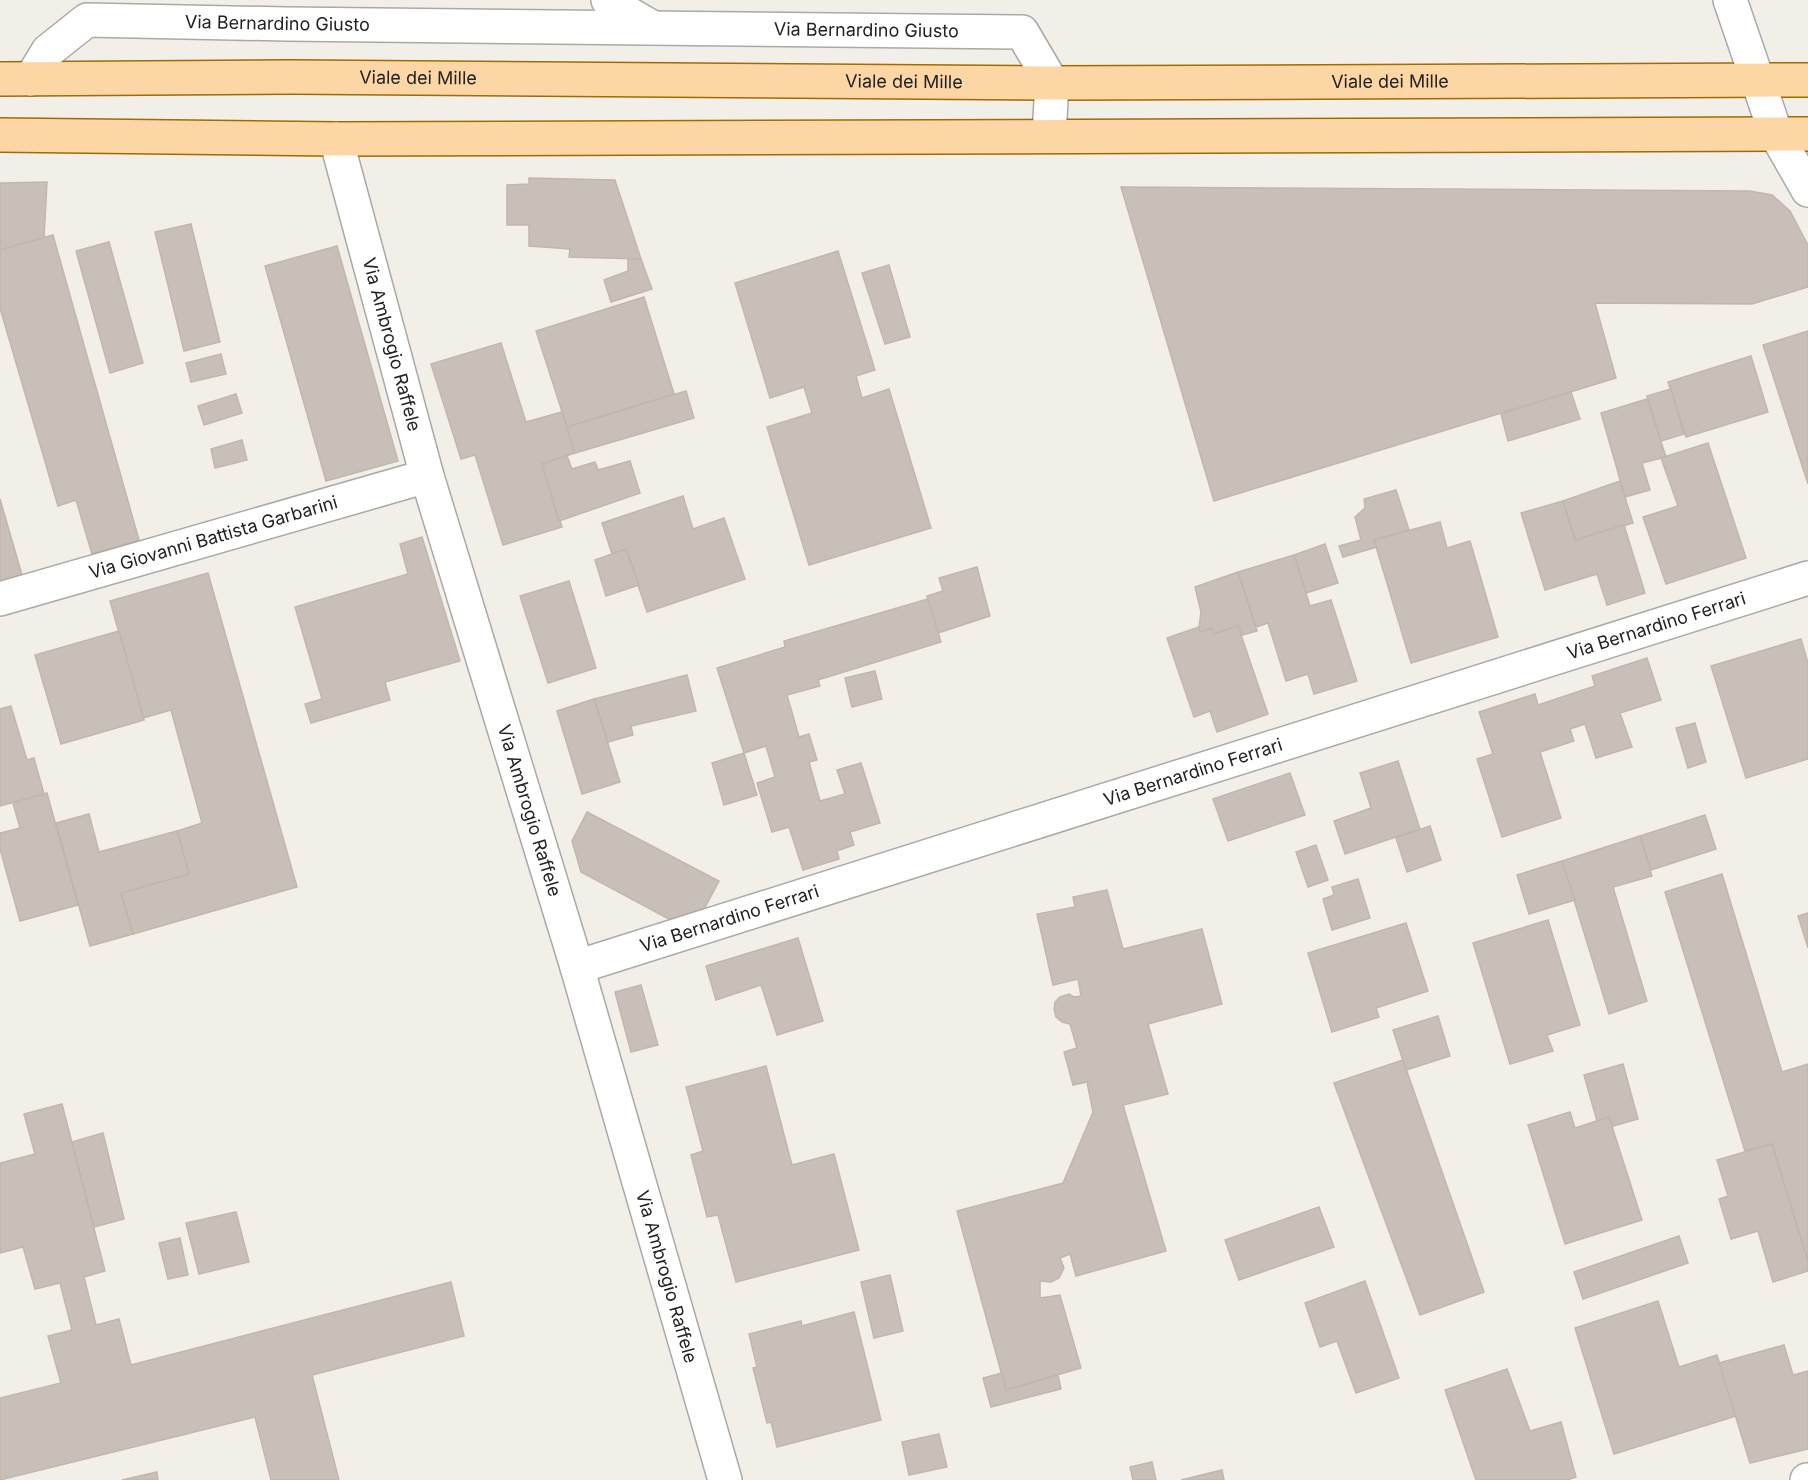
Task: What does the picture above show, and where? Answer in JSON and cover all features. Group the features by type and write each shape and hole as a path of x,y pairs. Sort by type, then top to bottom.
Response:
{"main road":[{"name":"Viale dei Mille","path":"15,79 292,77 1052,83 1808,80"},
{"path":"0,135 336,139 1808,134"}],"street":[{"name":"Via Bernardino Giusto","path":"609,0 610,3 651,27"},
{"path":"1730,0 1776,134 1808,190"},
{"name":"Via Bernardino Giusto","path":"15,79 48,51 81,10 286,24 474,12 651,27 1022,32 1052,83"},
{"path":"1049,136 1052,83"},
{"name":"Via Ambrogio Raffele","path":"336,139 428,476 577,967 725,1480"},
{"name":"Via Giovanni Battista Garbarini","path":"0,599 428,476"},
{"name":"Via Bernardino Ferrari","path":"577,967 1808,578"}],"building":[{"path":"529,178 615,180 641,259 569,257 570,249 529,246 529,225 507,225 507,185 529,184"},
{"path":"47,182 44,238 0,250 0,183"},
{"path":"1121,187 1750,191 1772,195 1790,211 1808,245 1808,287 1752,304 1595,303 1616,378 1214,501"},
{"path":"191,224 220,342 184,351 155,232"},
{"path":"53,235 139,540 92,554 76,500 58,506 0,308 0,250"},
{"path":"109,242 143,363 110,373 76,251"},
{"path":"337,246 398,461 326,481 265,266"},
{"path":"838,251 875,370 856,376 862,398 889,389 931,528 809,565 767,427 812,413 804,387 770,398 735,283"},
{"path":"628,259 641,259 652,289 611,302 604,280 628,271"},
{"path":"889,265 910,337 885,344 862,273"},
{"path":"644,297 674,394 567,427 536,331"},
{"path":"1808,331 1808,484 1763,345"},
{"path":"501,343 526,422 562,412 575,453 542,464 562,527 503,545 475,455 461,459 431,364"},
{"path":"221,354 226,374 191,382 186,363"},
{"path":"1751,356 1768,412 1686,437 1668,382"},
{"path":"1671,389 1684,434 1661,441 1647,396"},
{"path":"686,391 694,418 575,453 567,427"},
{"path":"1571,392 1580,419 1508,441 1501,414"},
{"path":"236,394 242,413 204,425 198,406"},
{"path":"1647,399 1666,457 1642,463 1650,490 1625,497 1601,413"},
{"path":"242,440 247,460 215,468 211,449"},
{"path":"1708,443 1746,558 1666,584 1643,517 1678,506 1661,458"},
{"path":"567,456 572,469 595,462 598,470 630,461 640,493 559,521 542,464"},
{"path":"1620,481 1633,523 1575,540 1563,501"},
{"path":"1396,490 1409,530 1374,540 1377,547 1343,557 1339,546 1361,540 1355,517 1365,508 1364,499"},
{"path":"683,496 693,529 724,518 745,579 647,612 626,549 612,554 602,523"},
{"path":"0,499 22,575 0,581"},
{"path":"1563,501 1575,540 1624,525 1645,593 1607,605 1597,574 1545,590 1521,513"},
{"path":"1440,522 1447,548 1470,541 1498,637 1411,663 1374,540"},
{"path":"422,537 460,661 385,682 390,700 311,723 305,704 322,699 295,607 408,574 400,544"},
{"path":"1325,544 1338,583 1306,593 1294,555"},
{"path":"626,549 639,585 606,596 595,560"},
{"path":"1294,555 1310,606 1331,600 1357,681 1314,694 1308,674 1286,681 1268,623 1256,627 1238,572"},
{"path":"977,567 990,616 938,633 927,596 943,591 939,578"},
{"path":"1238,572 1257,631 1242,635 1238,626 1214,634 1212,628 1200,632 1201,612 1195,587"},
{"path":"208,573 297,887 133,934 121,893 189,874 177,831 202,823 171,710 143,718 110,601"},
{"path":"569,581 596,668 548,683 520,596"},
{"path":"928,599 941,642 818,680 820,686 787,695 799,737 809,734 817,760 809,762 820,801 845,794 837,770 861,763 880,823 850,832 854,845 837,851 839,859 803,870 789,827 772,832 757,783 775,777 766,746 744,753 717,668 785,647 784,641"},
{"path":"1238,626 1268,714 1217,732 1210,711 1194,717 1167,638 1199,627 1200,632 1212,628 1214,634"},
{"path":"119,631 144,720 61,744 35,655"},
{"path":"1801,639 1808,663 1808,759 1746,778 1711,666"},
{"path":"1647,658 1661,700 1620,713 1632,747 1596,758 1585,724 1570,729 1574,741 1540,752 1561,818 1502,837 1477,759 1493,754 1479,712 1535,694 1538,705 1595,686 1592,676"},
{"path":"875,671 882,699 852,707 845,678"},
{"path":"687,675 696,711 631,726 633,735 608,742 594,699"},
{"path":"594,699 620,782 582,794 557,711"},
{"path":"11,706 27,760 34,758 44,794 0,806 0,709"},
{"path":"1695,723 1706,762 1688,768 1676,728"},
{"path":"744,753 757,795 724,805 712,763"},
{"path":"1398,761 1420,829 1345,854 1334,821 1371,808 1360,773"},
{"path":"1290,773 1305,815 1228,841 1213,799"},
{"path":"47,793 78,905 20,921 0,849 0,833 20,828 13,803"},
{"path":"587,812 719,881 701,915 678,924 581,872 572,841"},
{"path":"89,814 99,852 177,831 189,874 121,893 133,934 90,946 56,823"},
{"path":"1705,815 1716,849 1651,870 1640,836"},
{"path":"1430,826 1441,860 1407,872 1396,838"},
{"path":"1640,836 1652,876 1613,887 1647,1001 1609,1014 1562,861"},
{"path":"1316,845 1328,880 1308,887 1296,852"},
{"path":"1562,861 1575,900 1529,914 1517,875"},
{"path":"1722,874 1782,1072 1808,1064 1808,1262 1772,1144 1745,1151 1665,892"},
{"path":"1358,879 1370,918 1332,930 1323,899 1334,895 1332,887"},
{"path":"1107,890 1123,949 1202,929 1222,1004 1148,1024 1168,1094 1123,1105 1166,1251 1076,1276 1070,1254 1060,1258 1064,1268 1059,1278 1051,1282 1040,1281 1040,1298 1060,1295 1081,1368 1006,1390 957,1211 1063,1183 1093,1112 1087,1082 1073,1085 1064,1052 1077,1048 1070,1024 1056,1017 1054,1009 1055,1002 1060,997 1069,994 1074,997 1081,996 1078,979 1053,985 1037,914 1075,907 1073,897"},
{"path":"1808,913 1808,948 1798,916"},
{"path":"1548,920 1580,1025 1547,1035 1553,1051 1510,1064 1473,943"},
{"path":"1406,923 1428,991 1376,1008 1379,1017 1332,1032 1308,953"},
{"path":"798,938 823,1021 777,1035 761,985 716,1000 706,966"},
{"path":"641,985 658,1045 631,1052 615,992"},
{"path":"1438,1016 1450,1056 1406,1070 1393,1030"},
{"path":"1403,1060 1484,1292 1420,1315 1334,1083"},
{"path":"1623,1064 1638,1119 1613,1126 1609,1117 1597,1121 1584,1075"},
{"path":"766,1066 792,1165 834,1154 859,1250 736,1282 718,1215 707,1217 691,1155 703,1151 686,1087"},
{"path":"62,1104 105,1271 84,1277 96,1325 119,1319 131,1365 451,1282 464,1336 312,1375 339,1480 271,1480 255,1417 0,1480 0,1398 61,1383 48,1336 72,1330 60,1283 35,1289 23,1247 0,1253 0,1163 35,1154 24,1114"},
{"path":"1570,1112 1575,1128 1609,1117 1642,1220 1565,1244 1528,1125"},
{"path":"103,1133 124,1219 94,1227 72,1142"},
{"path":"1772,1144 1808,1262 1808,1271 1773,1282 1758,1231 1731,1239 1719,1199 1728,1196 1717,1160"},
{"path":"1319,1207 1334,1247 1239,1280 1225,1240"},
{"path":"236,1212 249,1262 199,1274 186,1223"},
{"path":"1679,1236 1688,1263 1583,1299 1574,1272"},
{"path":"180,1238 188,1275 168,1279 159,1243"},
{"path":"890,1275 903,1331 874,1338 861,1282"},
{"path":"1365,1281 1399,1378 1356,1393 1337,1341 1320,1347 1305,1303"},
{"path":"1658,1301 1679,1367 1717,1355 1736,1416 1614,1454 1575,1328"},
{"path":"854,1312 881,1420 777,1447 771,1422 767,1423 753,1368 757,1367 749,1334 801,1321 802,1326"},
{"path":"1784,1345 1793,1375 1808,1371 1808,1449 1750,1463 1719,1363"},
{"path":"1507,1369 1530,1431 1561,1422 1576,1477 1567,1480 1476,1480 1445,1390"},
{"path":"1002,1373 1006,1390 1058,1375 1061,1389 991,1407 983,1378"},
{"path":"939,1434 947,1467 909,1475 902,1442"},
{"path":"1152,1462 1156,1480 1133,1480 1130,1467"},
{"path":"1222,1470 1224,1480 1181,1480"},
{"path":"157,1472 158,1480 122,1480"}]}
